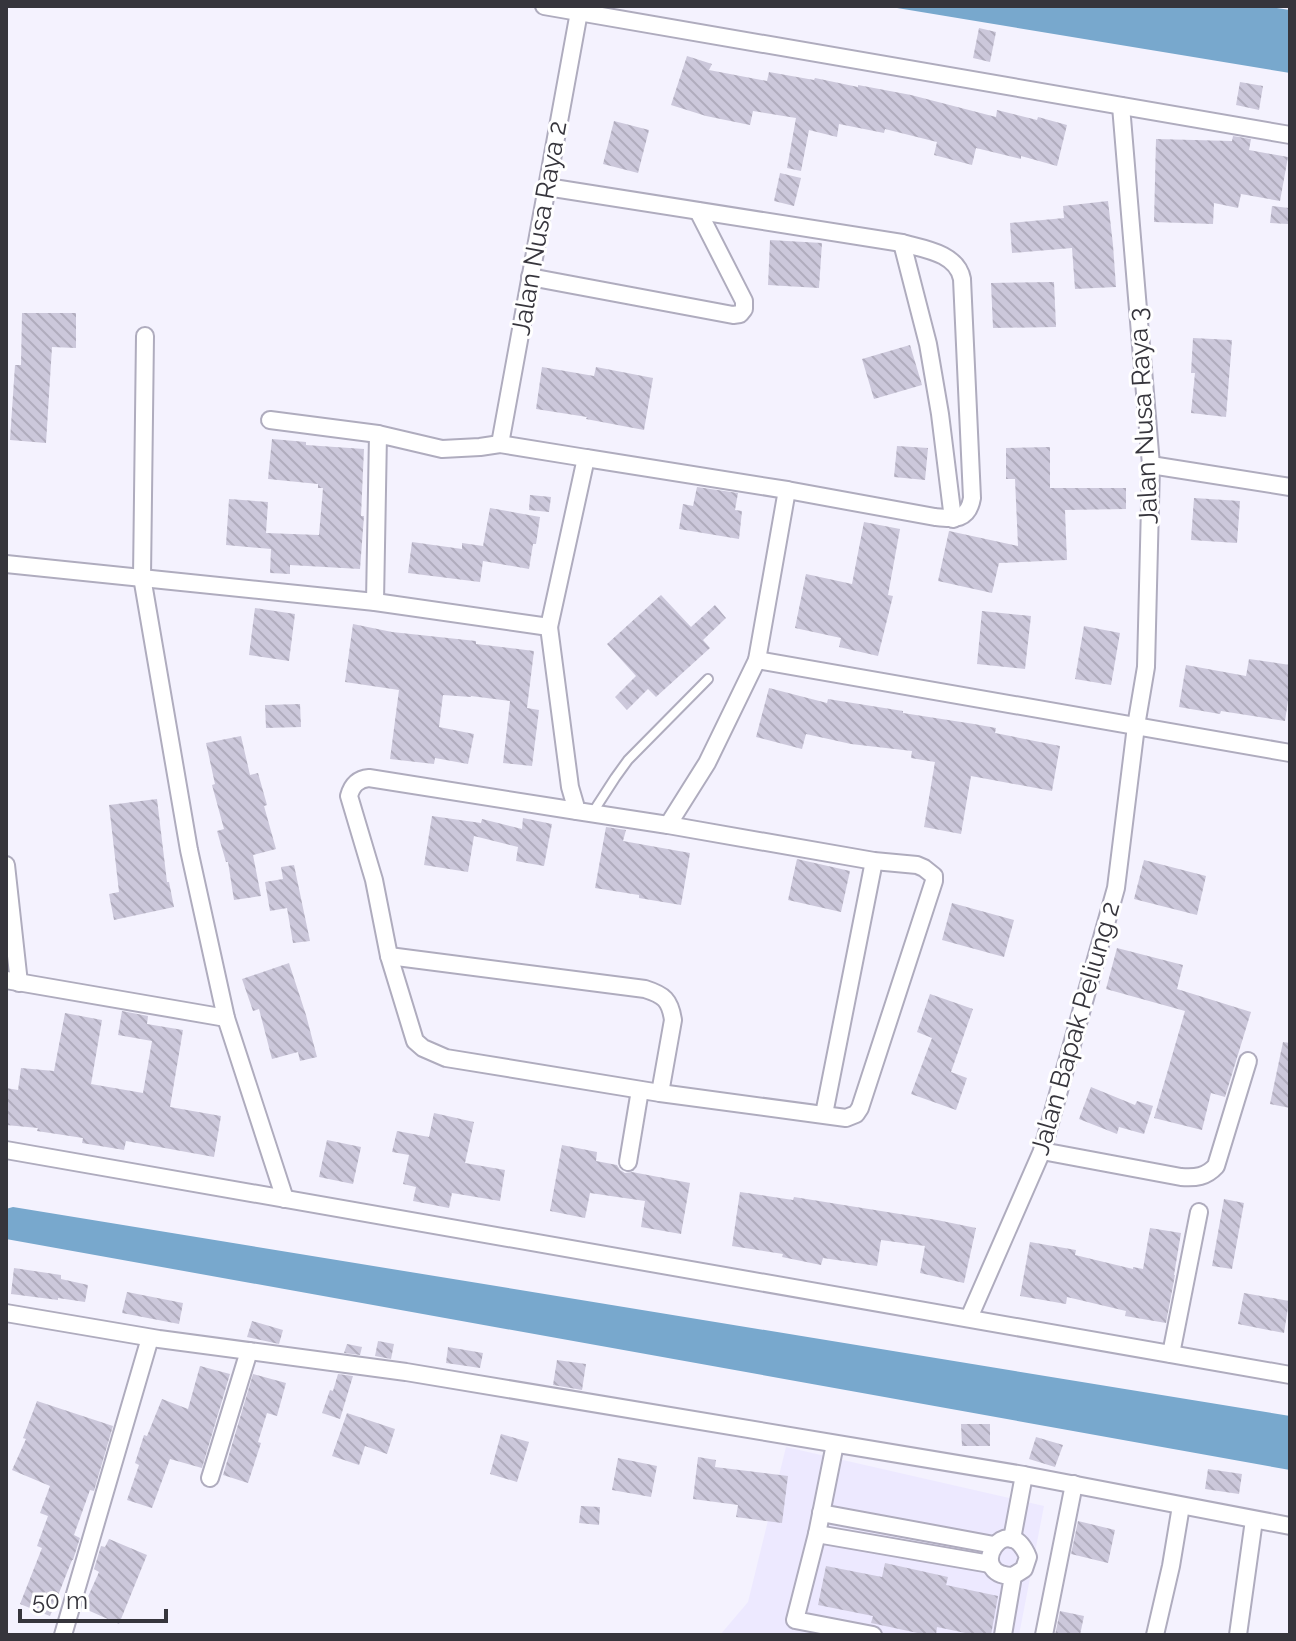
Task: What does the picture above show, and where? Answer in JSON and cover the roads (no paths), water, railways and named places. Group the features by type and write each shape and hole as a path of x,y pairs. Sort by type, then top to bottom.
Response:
{"street":[{"path":"544,6 1290,135"},
{"name":"Jalan Nusa Raya 2","path":"500,444 579,12"},
{"name":"Jalan Nusa Raya 3","path":"1121,106 1151,465 1146,667 1136,726"},
{"path":"270,420 378,434 442,449 500,444 953,519 967,512 972,498 962,279 955,263 934,252 902,243 547,187"},
{"path":"530,277 740,314 744,301 698,211"},
{"path":"902,243 928,344 953,519"},
{"path":"145,336 142,577 189,850 226,1018 285,1199"},
{"path":"375,602 378,434"},
{"path":"585,812 570,787 549,627 586,458"},
{"path":"1151,465 1290,487"},
{"path":"668,825 707,763 757,660 787,490"},
{"path":"6,564 375,602 549,627"},
{"path":"757,660 1290,753"},
{"name":"Jalan Bapak Peliung 2","path":"969,1318 1042,1151 1116,888 1136,726"},
{"path":"369,778 585,812 874,861 917,865 934,876 856,1114 850,1117 660,1093 446,1058 415,1041 389,956 374,880 349,796 356,782 369,778"},
{"path":"824,1114 874,861"},
{"path":"6,865 12,981 226,1018"},
{"path":"389,956 658,993 667,1000 673,1020 660,1093"},
{"path":"1042,1151 1181,1177 1202,1176 1216,1166 1248,1061"},
{"path":"628,1162 640,1090"},
{"path":"6,1150 1290,1375"},
{"path":"1171,1354 1199,1212"},
{"path":"6,1313 150,1338 406,1372 1024,1475 1290,1526"},
{"path":"63,1635 150,1338"},
{"path":"210,1478 249,1351"},
{"path":"835,1444 794,1628 873,1635"},
{"path":"1012,1539 1024,1475"},
{"path":"1044,1635 1074,1484"},
{"path":"1155,1635 1181,1506"},
{"path":"821,1513 994,1545"},
{"path":"1238,1635 1254,1520"},
{"path":"817,1534 990,1564 1004,1576 1013,1576 1024,1569 1028,1557 1023,1545 1012,1539 1002,1539 994,1545 990,1564"},
{"path":"1003,1635 1013,1576"}],"lane":[{"path":"585,812 628,760 708,679"}],"water":[{"path":"885,6 1264,6 1290,10 1290,73"},
{"path":"13,1207 1290,1416 1290,1470 6,1239 6,1209"}]}
